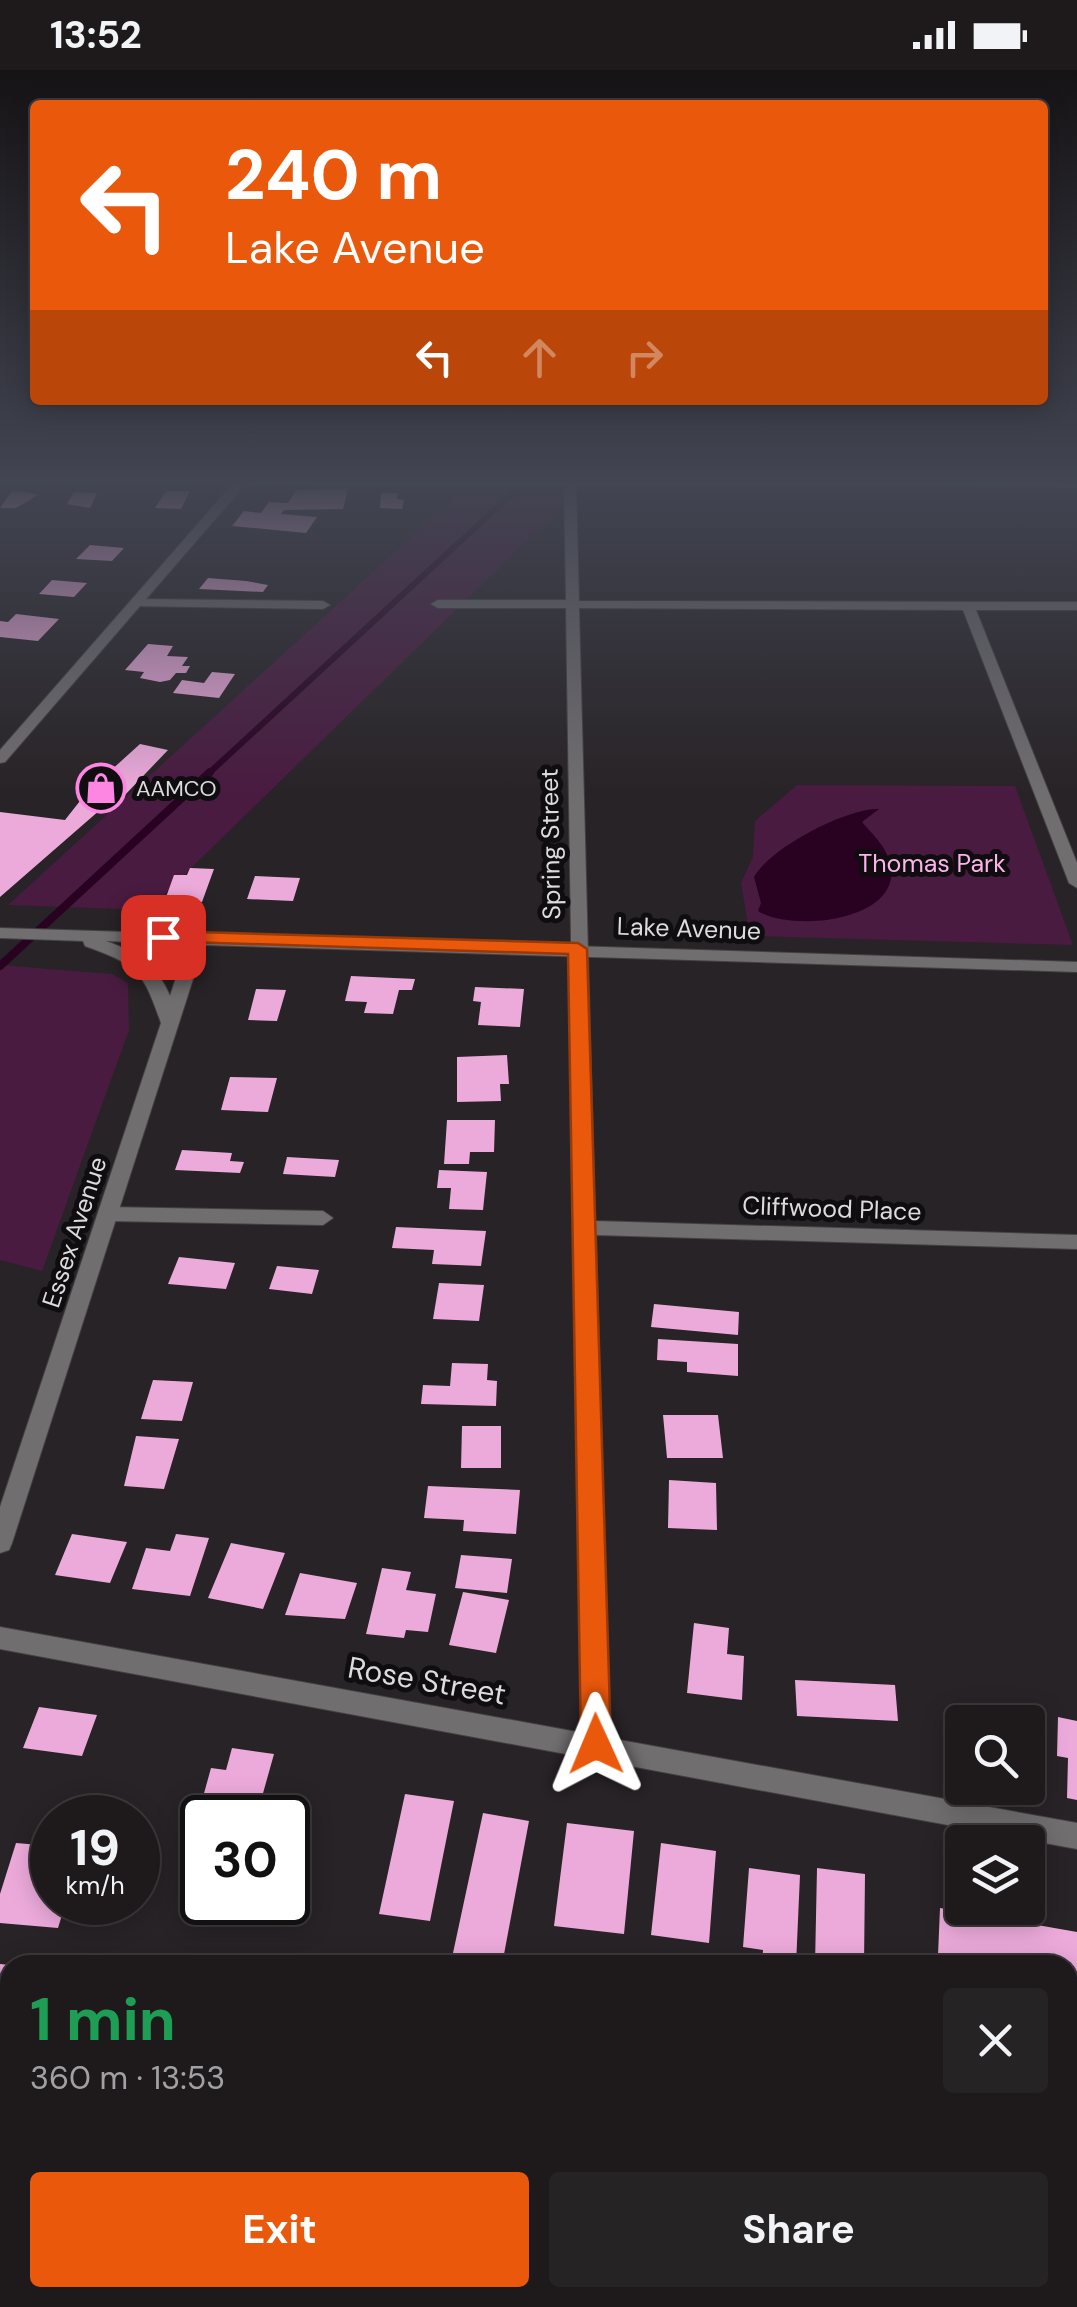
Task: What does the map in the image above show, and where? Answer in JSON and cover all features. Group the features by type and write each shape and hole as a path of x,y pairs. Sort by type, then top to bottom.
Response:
{"street":[{"path":"2,754 153,583"},
{"name":"Spring Street","path":"569,583 596,1744"},
{"path":"136,603 322,604"},
{"path":"438,604 1077,606"},
{"path":"968,606 1077,883"},
{"name":"Lake Avenue","path":"0,933 1077,967"},
{"path":"60,935 119,952 141,964 162,992 169,1025"},
{"name":"Essex Avenue","path":"0,1543 198,938"},
{"path":"110,1214 323,1218"},
{"name":"Cliffwood Place","path":"586,1228 1077,1242"},
{"name":"Rose Street","path":"0,1638 596,1744 1077,1836"}],"green space":[{"path":"361,583 483,583 148,910 8,905"},
{"name":"Thomas Park","path":"797,785 1015,786 1073,945 750,936 741,883 753,857 755,821"},
{"path":"0,965 112,974 128,983 129,1030 42,1271 0,1260"}],"shaded area":[{"path":"879,809 862,822 884,848 891,867 889,886 878,900 861,911 817,921 794,921 758,911 761,903 754,877 776,854 829,822"}],"building":[{"path":"49,583 87,583 74,597 39,594"},
{"path":"204,583 268,585 263,592 199,589"},
{"path":"16,614 59,619 38,641 0,637 0,621 8,622"},
{"path":"148,644 173,646 167,656 188,657 182,666 190,666 186,673 176,673 170,680 160,682 140,678 144,672 125,670"},
{"path":"212,672 235,674 219,698 173,693 182,680 204,683"},
{"path":"140,744 168,750 123,797 116,796 0,897 0,812 65,820 87,792"},
{"path":"190,868 214,869 202,902 165,900 174,875 187,875"},
{"path":"255,876 300,878 293,901 247,899"},
{"path":"351,976 415,979 412,990 399,990 393,1014 364,1013 367,1002 345,1001"},
{"path":"475,987 524,989 520,1027 478,1025 481,1002 473,1001"},
{"path":"256,989 286,990 277,1021 248,1020"},
{"path":"507,1055 509,1084 500,1084 501,1101 457,1102 457,1057"},
{"path":"230,1077 277,1078 268,1112 221,1110"},
{"path":"447,1120 495,1120 494,1152 470,1152 469,1164 444,1164"},
{"path":"182,1150 232,1153 230,1161 244,1162 240,1173 175,1170"},
{"path":"287,1157 339,1160 335,1177 283,1174"},
{"path":"439,1170 487,1172 483,1210 449,1209 451,1188 437,1188"},
{"path":"396,1227 486,1231 481,1266 432,1264 434,1250 392,1248"},
{"path":"179,1257 235,1263 226,1289 168,1284"},
{"path":"277,1266 319,1270 312,1294 269,1289"},
{"path":"439,1283 484,1285 479,1321 433,1319"},
{"path":"654,1304 739,1312 738,1335 651,1327"},
{"path":"658,1339 738,1344 738,1376 687,1372 687,1362 657,1360"},
{"path":"452,1363 488,1364 487,1380 497,1381 496,1406 421,1404 423,1385 450,1386"},
{"path":"153,1380 193,1382 182,1421 141,1419"},
{"path":"663,1415 718,1415 723,1458 667,1458"},
{"path":"462,1426 501,1426 501,1468 461,1468"},
{"path":"136,1436 179,1439 164,1489 124,1486"},
{"path":"669,1480 716,1483 717,1530 668,1528"},
{"path":"428,1486 520,1490 516,1534 463,1531 464,1520 424,1518"},
{"path":"72,1534 127,1542 110,1583 55,1575"},
{"path":"176,1534 209,1538 190,1596 132,1589 146,1548 170,1551"},
{"path":"231,1543 285,1553 263,1609 208,1598"},
{"path":"461,1555 512,1559 507,1593 455,1588"},
{"path":"382,1568 411,1572 406,1590 436,1594 428,1632 406,1630 404,1638 366,1634"},
{"path":"300,1573 357,1583 345,1619 285,1615"},
{"path":"463,1592 509,1600 496,1653 449,1645"},
{"path":"694,1623 729,1628 727,1654 744,1656 742,1700 687,1693"},
{"path":"795,1680 895,1685 898,1721 797,1716"},
{"path":"39,1707 97,1715 82,1756 23,1748"},
{"path":"1058,1717 1077,1721 1077,1800 1067,1798 1068,1758 1057,1756"},
{"path":"232,1748 274,1754 263,1795 204,1795 211,1768 226,1770"},
{"path":"405,1794 454,1801 430,1921 379,1914"},
{"path":"483,1813 529,1821 504,1955 453,1953"},
{"path":"567,1823 634,1831 624,1934 554,1926"},
{"path":"16,1843 30,1844 30,1925 59,1925 58,1928 0,1923 0,1894"},
{"path":"661,1843 716,1851 709,1943 651,1935"},
{"path":"749,1868 800,1875 796,1955 763,1955 763,1950 743,1947"},
{"path":"817,1868 865,1874 864,1955 815,1955"},
{"path":"940,1908 945,1909 945,1925 1037,1925 1077,1932 1077,1955 938,1955"}],"waterway":[{"path":"208,774 415,583"},
{"path":"0,966 210,772"}],"place":[{"name":"AAMCO","path":"101,788"}],"route":[{"path":"163,937 578,949 596,1744"}]}
